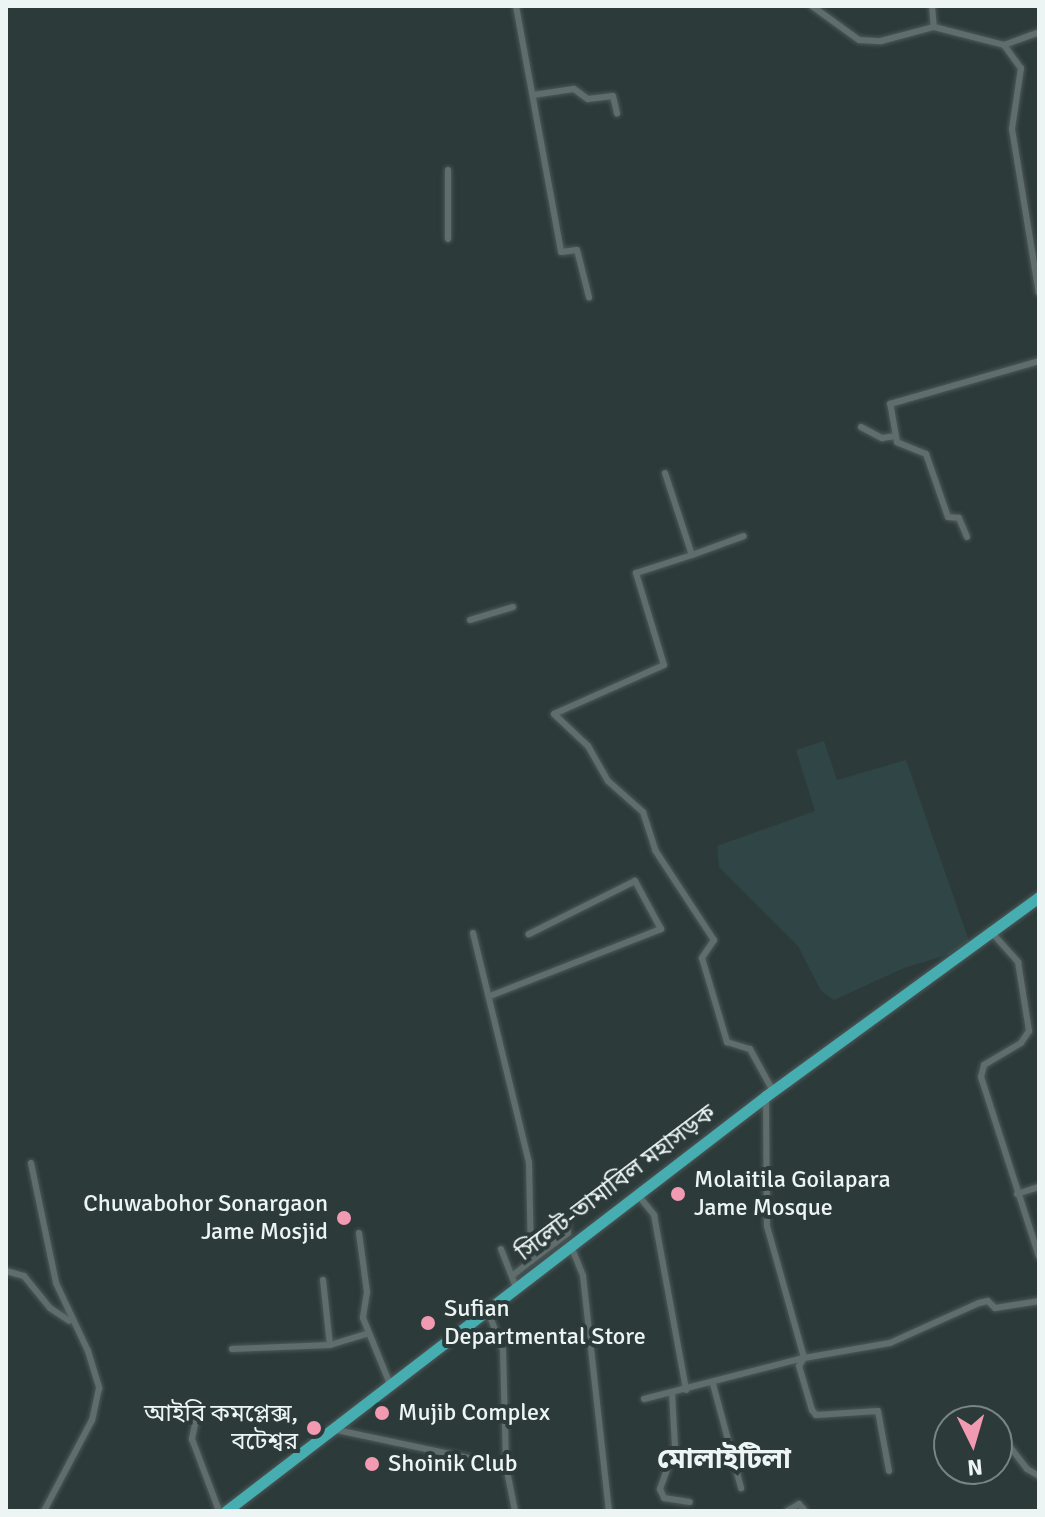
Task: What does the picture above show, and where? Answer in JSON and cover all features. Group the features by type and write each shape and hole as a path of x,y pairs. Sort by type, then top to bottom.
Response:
{"highway":[{"name":"সিলেট-তামাবিল মহাসড়ক","path":"226,1511 487,1309 514,1281 571,1246 770,1093 993,934 1039,897"}],"street":[{"path":"516,6 561,252 577,250 589,297"},
{"path":"812,6 859,40 881,41 934,27 1004,45 1039,32"},
{"path":"932,6 934,27"},
{"path":"1004,45 1021,68 1012,129 1039,293"},
{"path":"533,95 574,89 588,99 613,96 617,114"},
{"path":"448,170 448,239"},
{"path":"967,537 959,518 948,517 926,454 897,442 890,404 1039,361"},
{"path":"861,427 882,438 896,436"},
{"path":"665,473 692,555"},
{"path":"744,536 636,573 664,665 554,714 588,746 608,781 643,812 655,850 714,940 702,958 727,1042 750,1049 770,1093 767,1226 804,1358 799,1366 816,1415 874,1409 883,1416 889,1471"},
{"path":"470,620 513,607"},
{"path":"490,996 661,929 635,881 529,934"},
{"path":"473,933 529,1162 531,1261"},
{"path":"993,934 1018,962 1027,999 1029,1031 1021,1043 984,1065 981,1077 1039,1257"},
{"path":"31,1163 56,1283 72,1323 88,1351 99,1388 92,1420 44,1511"},
{"path":"1017,1194 1039,1187"},
{"path":"637,1194 654,1215 686,1390"},
{"path":"501,1249 514,1281 531,1261 568,1233 567,1224"},
{"path":"359,1233 367,1334 390,1384"},
{"path":"571,1246 583,1276 609,1511"},
{"path":"6,1271 24,1276 50,1308 72,1323"},
{"path":"323,1280 330,1345"},
{"path":"644,1399 713,1384 804,1358 890,1343 979,1303 988,1301 995,1308 1039,1301"},
{"path":"487,1309 503,1350 506,1466 515,1511"},
{"path":"232,1349 330,1345 367,1334"},
{"path":"713,1384 741,1488"},
{"path":"672,1393 675,1447 660,1489 664,1498 690,1502"},
{"path":"197,1415 192,1439 219,1511"},
{"path":"332,1429 506,1466"},
{"path":"1013,1451 1027,1469 1039,1476"},
{"path":"787,1511 799,1504 805,1511"}],"shaded area":[{"path":"824,741 837,780 906,760 969,941 950,954 904,968 834,1000 821,991 798,946 719,867 717,846 815,811 796,750"}],"place":[{"name":"Molaitila Goilapara Jame Mosque","path":"678,1194"},
{"name":"Chuwabohor Sonargaon Jame Mosjid","path":"344,1218"},
{"name":"Sufian Departmental Store","path":"428,1323"},
{"name":"Mujib Complex","path":"382,1413"},
{"name":"আইবি কমপ্লেক্স, বটেশ্বর","path":"314,1428"},
{"name":"Shoinik Club","path":"372,1464"}],"district":[{"name":"মোলাইটিলা","path":"724,1459"}]}
